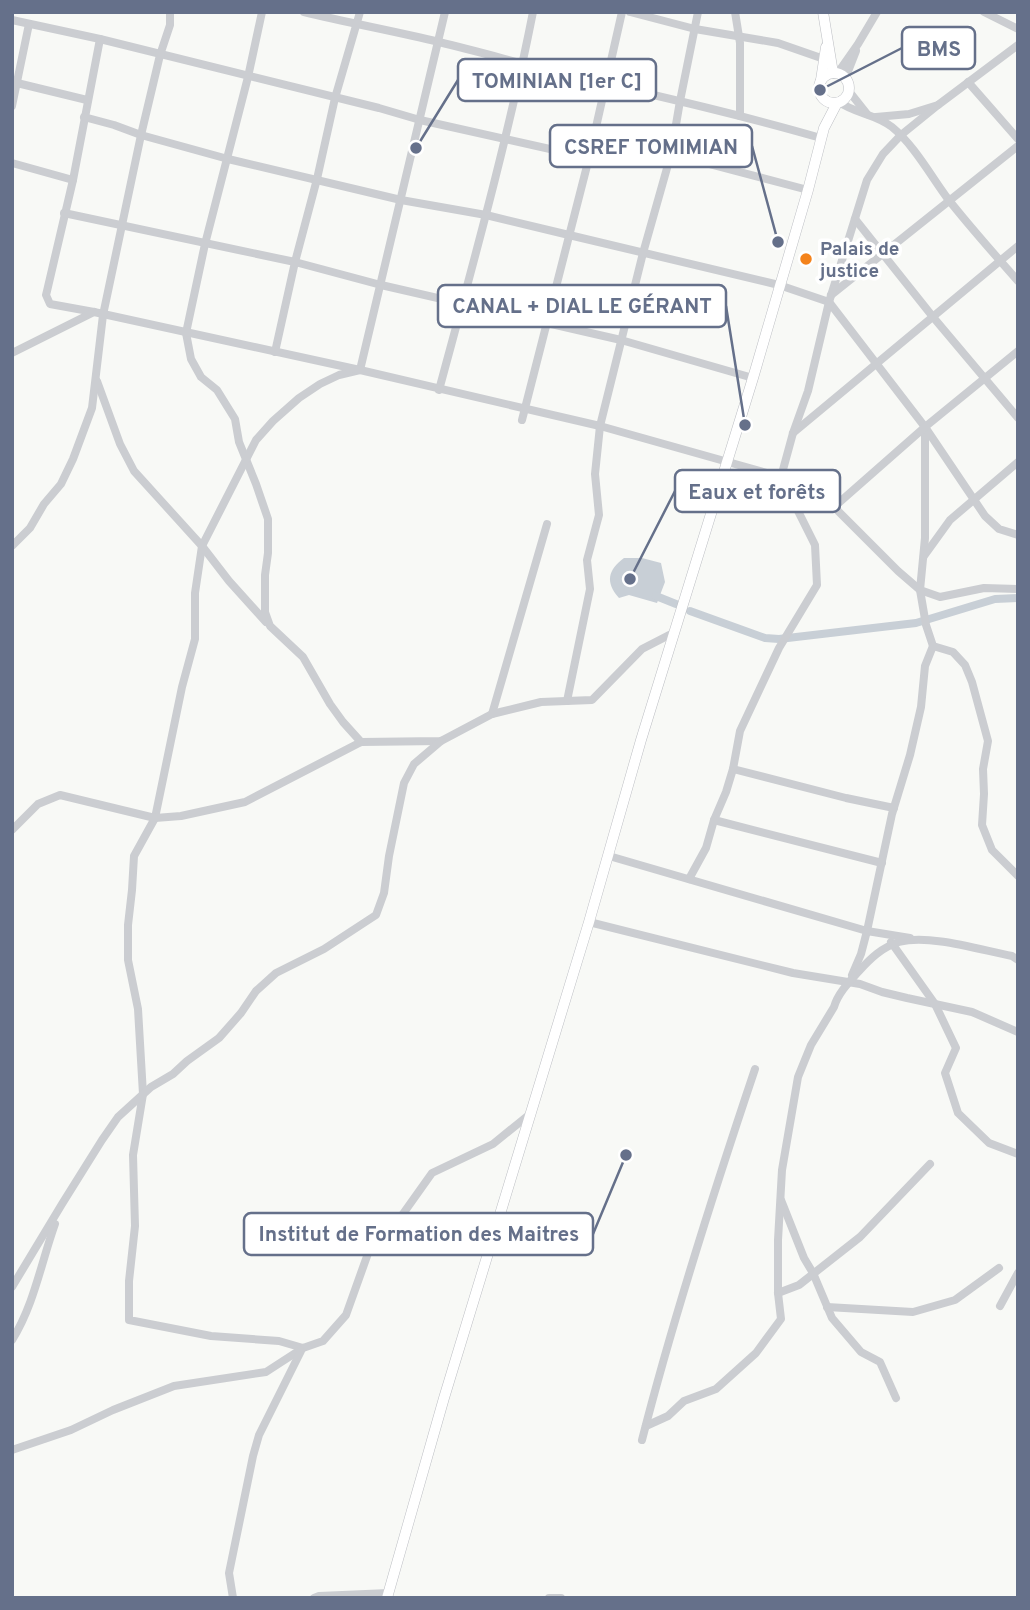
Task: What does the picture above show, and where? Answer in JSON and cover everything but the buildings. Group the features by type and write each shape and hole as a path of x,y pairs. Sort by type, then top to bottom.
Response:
{"main road":[{"path":"388,1595 444,1398 609,856 641,740 727,462 823,133 838,103 844,99 848,90 849,86 838,75 832,60 822,12"},
{"path":"823,133 824,110 819,86 826,40"},
{"path":"821,80 826,75 838,75"},
{"path":"820,95 827,102 838,103"}],"street":[{"path":"12,546 30,528 44,504 61,484 92,408 103,315 141,135 170,24 170,12"},
{"path":"262,12 186,333 191,359 201,377 217,390 235,419 239,442 268,519 265,612 270,626"},
{"path":"304,12 437,41 740,116 823,133"},
{"path":"275,352 335,98 360,12"},
{"path":"360,370 445,12"},
{"path":"439,390 505,140 534,12"},
{"path":"522,420 589,158 622,12"},
{"path":"630,12 695,29 778,43 824,59"},
{"path":"567,701 590,589 587,560 599,514 595,474 600,426 671,154 698,12"},
{"path":"735,12 740,43 740,116"},
{"path":"838,75 877,12"},
{"path":"984,12 1018,29"},
{"path":"12,20 100,39 420,120 607,162 657,160 671,154 808,190"},
{"path":"12,106 29,24"},
{"path":"100,39 73,180 47,291 50,304 360,370 600,426 781,477 805,488 834,507 919,590 940,597 984,588 1018,589"},
{"path":"689,879 706,848 726,792 740,731 779,648 817,584 815,545 781,477 808,391 830,298 867,180 883,154 901,135 1018,45"},
{"path":"968,82 1018,139"},
{"path":"15,87 88,100"},
{"path":"848,90 867,114"},
{"path":"838,103 876,117 901,135 950,200 1018,281"},
{"path":"876,117 909,114 938,105"},
{"path":"84,117 228,159 401,200 486,215 830,298 876,365 925,427 985,516 999,529 1018,536"},
{"path":"830,298 1018,146"},
{"path":"12,163 73,180"},
{"path":"64,212 295,262 381,285 621,340 752,378"},
{"path":"855,219 1018,418"},
{"path":"793,433 1018,246"},
{"path":"12,353 94,312"},
{"path":"834,507 925,427 1018,351"},
{"path":"303,1348 279,1342 212,1336 129,1320 135,1226 133,1155 143,1094 138,1009 128,960 128,925 134,856 155,818 195,639 195,593 202,546 256,440 273,421 320,384 339,375 360,370"},
{"path":"96,378 120,444 134,471 202,546 229,581 303,657 330,704 361,742"},
{"path":"850,982 867,931 894,808 921,707 925,666 933,646 919,590 925,526 925,427"},
{"path":"923,557 950,520 1018,462"},
{"path":"492,714 547,524"},
{"path":"12,1287 118,1117 151,1087 173,1074 219,1038 256,991 276,973 324,949 376,915 384,893 404,783 414,764 440,741 492,714 541,702 592,700 642,649 675,632"},
{"path":"933,646 953,652 965,665 972,682 989,741 983,769 982,825 992,850 1018,876"},
{"path":"12,830 38,804 60,795 155,818 181,817 245,802 361,742 440,741"},
{"path":"733,769 894,808"},
{"path":"714,820 882,863"},
{"path":"609,856 867,931 1012,956 1018,960"},
{"path":"589,922 793,973 850,982 972,1012 1017,1032"},
{"path":"883,935 894,944 935,1004 956,1048 945,1073 958,1113 989,1143 1018,1154"},
{"path":"646,1426 668,1416 684,1401 716,1389 756,1353 781,1319 778,1293 780,1198 782,1170 798,1077 811,1045 835,1002 873,956 894,944 922,939"},
{"path":"642,1440 716,1185 755,1069"},
{"path":"12,1450 71,1430 174,1386 266,1371 303,1348 323,1340 346,1315 371,1245 400,1218 432,1173 493,1144 531,1112"},
{"path":"778,1293 799,1285 860,1237 930,1164"},
{"path":"780,1198 832,1318 861,1352 880,1362 896,1398"},
{"path":"12,1340 21,1326 35,1289 62,1204"},
{"path":"827,1307 913,1312 955,1300 999,1268"},
{"path":"1000,1306 1018,1273"},
{"path":"233,1598 229,1573 253,1456 270,1413 303,1348"},
{"path":"314,1598 388,1595"},
{"path":"550,1598 561,1598"}],"shaded area":[{"path":"624,558 642,558 661,563 665,582 657,603 629,595 619,598 612,587 610,576 614,567"}],"waterway":[{"path":"656,596 676,604"},
{"path":"690,611 765,638 779,639 916,623 995,599 1018,598"}],"place":[{"name":"BMS","path":"820,90"},
{"name":"TOMINIAN [1er C]","path":"416,148"},
{"name":"CSREF TOMIMIAN","path":"778,242"},
{"name":"Palais de justice","path":"806,259"},
{"name":"CANAL + DIAL LE GÉRANT","path":"745,425"},
{"name":"Eaux et forêts","path":"630,579"},
{"name":"Institut de Formation des Maitres","path":"626,1155"}]}
